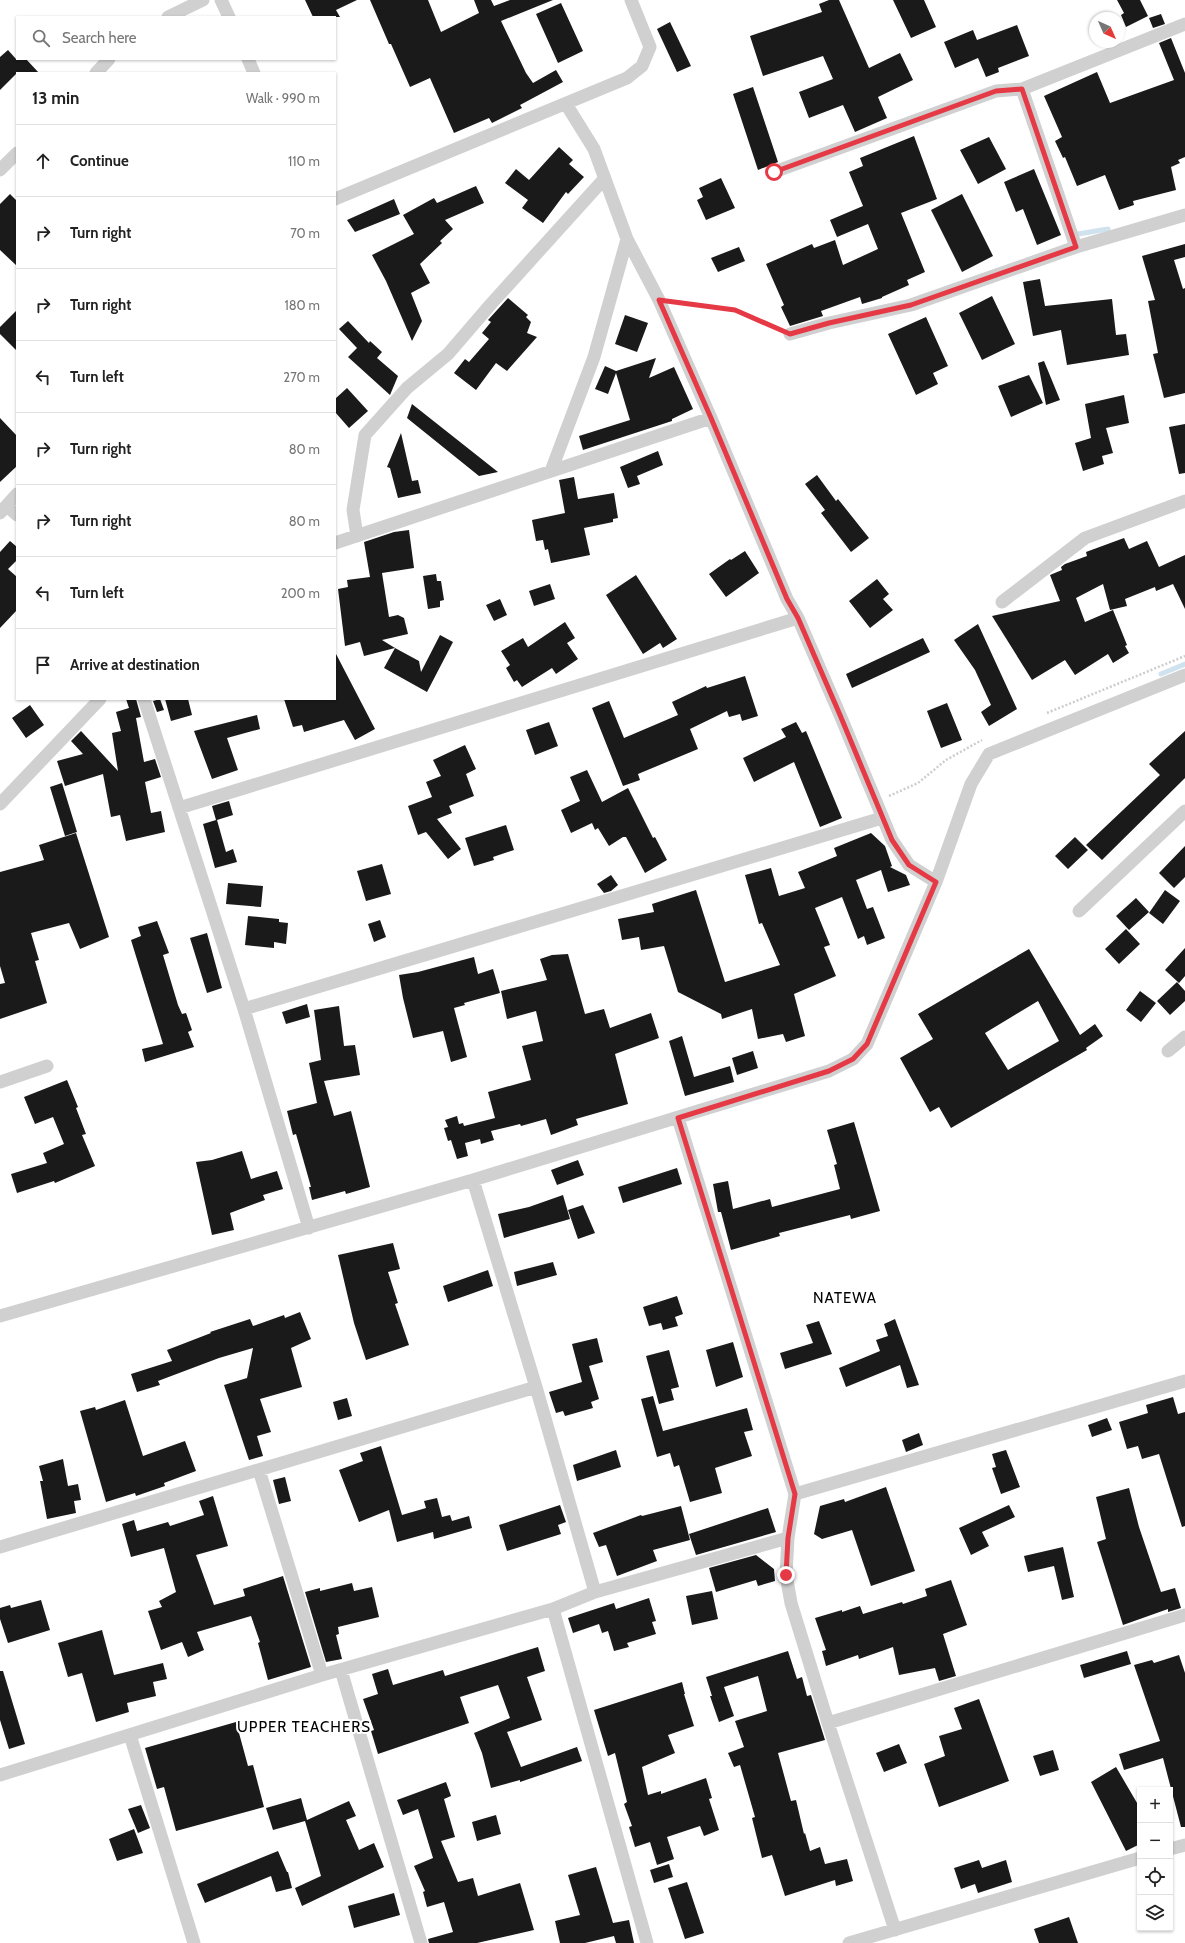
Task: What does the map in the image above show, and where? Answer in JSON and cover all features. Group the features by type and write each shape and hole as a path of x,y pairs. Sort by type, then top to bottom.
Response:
{"street":[{"path":"170,16 203,0"},
{"path":"221,0 229,16"},
{"path":"336,199 627,78 642,66 650,47 631,0"},
{"path":"774,172 996,91 1022,89 1185,24"},
{"path":"97,72 108,60"},
{"path":"248,60 254,72"},
{"path":"1022,89 1076,247"},
{"path":"566,104 594,149 627,239 659,300 711,418 787,599 798,618 892,840 909,865 936,882"},
{"path":"0,170 16,154"},
{"path":"357,536 353,510 365,435 407,388 448,354 490,304 605,178"},
{"path":"790,334 829,323 911,305 1076,247 1185,215"},
{"path":"551,471 594,357 627,239"},
{"path":"336,543 711,418"},
{"path":"16,495 3,510 16,515"},
{"path":"1002,602 1085,538 1185,501"},
{"path":"178,808 798,618"},
{"path":"0,1316 473,1180 829,1071 853,1059 867,1044 936,882 971,784 989,754 1185,675"},
{"path":"0,804 99,700"},
{"path":"144,700 244,1009 309,1228"},
{"path":"1079,911 1185,811"},
{"path":"244,1009 882,818"},
{"path":"1168,1051 1185,1037"},
{"path":"0,1082 47,1066"},
{"path":"678,1118 795,1494 788,1538 786,1575 791,1603 828,1724 895,1930"},
{"path":"473,1180 536,1387 595,1592"},
{"path":"795,1494 1185,1381"},
{"path":"0,1547 536,1387"},
{"path":"259,1470 322,1675"},
{"path":"0,1775 322,1675 553,1609 595,1592 788,1538"},
{"path":"553,1609 647,1943"},
{"path":"828,1724 1185,1615"},
{"path":"341,1670 421,1943"},
{"path":"130,1735 194,1943"},
{"path":"1173,1848 1185,1845"},
{"path":"849,1943 1137,1859"}],"path":[{"path":"659,300 735,310 790,334"}],"building":[{"path":"305,0 357,0 336,10 340,17 313,16"},
{"path":"370,0 428,0 441,32 479,13 474,0 491,0 494,6 510,0 553,0 501,21 526,73 533,83 556,70 563,82 520,105 522,108 492,123 489,118 454,133 430,78 410,87"},
{"path":"829,0 839,0 869,68 900,53 913,80 878,97 887,118 855,132 843,105 809,118 799,92 833,79 823,56 763,76 750,36 822,12 819,4"},
{"path":"893,0 924,0 936,27 911,38"},
{"path":"1117,0 1140,0 1148,16 1126,27 1125,12 1123,12"},
{"path":"561,3 583,51 558,63 536,14"},
{"path":"1161,14 1165,24 1153,28 1149,18"},
{"path":"670,22 691,66 677,72 657,29"},
{"path":"1017,25 1029,56 998,68 999,72 986,77 978,58 955,68 944,42 973,30 977,40"},
{"path":"1171,38 1185,73 1185,157 1178,160 1180,163 1171,167 1176,190 1133,201 1134,205 1119,210 1105,175 1077,186 1065,157 1063,158 1055,141 1062,137 1044,96 1097,72 1110,103 1174,80 1159,43"},
{"path":"8,50 16,60 27,60 38,72 16,72 16,74 0,90 0,57"},
{"path":"753,87 778,162 758,170 733,94"},
{"path":"914,136 937,199 901,213 925,272 907,280 909,285 882,298 862,304 860,297 821,311 823,316 790,326 781,307 784,305 766,264 812,244 814,248 835,240 843,265 878,249 868,224 837,237 830,220 863,206 849,172 863,166 860,158"},
{"path":"989,137 1006,169 978,184 960,150"},
{"path":"559,147 573,160 569,164 584,177 568,194 566,192 543,223 522,208 528,200 505,183 516,169 529,180"},
{"path":"1034,169 1061,235 1037,245 1023,209 1016,212 1004,182"},
{"path":"721,178 735,208 706,220 697,200 703,197 699,188"},
{"path":"476,186 484,203 445,220 453,229 440,241 442,243 420,264 430,283 411,293 422,321 412,341 386,281 372,255 414,234 403,215 434,198 437,203"},
{"path":"10,194 16,200 16,265 0,250 0,204"},
{"path":"962,194 993,256 962,272 931,210"},
{"path":"394,199 400,214 355,232 347,220"},
{"path":"1185,244 1185,257 1174,260 1183,289 1185,288 1185,393 1164,398 1153,354 1158,353 1148,301 1155,300 1142,256"},
{"path":"739,247 745,261 718,272 711,258"},
{"path":"1040,279 1045,306 1112,299 1116,335 1126,334 1129,355 1067,365 1061,330 1033,336 1023,282"},
{"path":"992,296 1015,344 982,360 959,313"},
{"path":"508,298 528,315 526,317 531,322 527,333 537,337 507,371 496,363 476,390 454,373 465,359 469,362 489,339 482,333 491,322 488,320"},
{"path":"16,311 16,350 0,334 0,327"},
{"path":"625,315 648,323 637,352 615,344"},
{"path":"926,317 948,366 933,373 938,384 916,395 888,334"},
{"path":"348,321 369,343 370,341 382,352 377,358 398,376 390,395 348,357 357,348 339,329"},
{"path":"656,358 649,378 674,367 693,409 672,419 672,421 583,450 579,436 630,420 616,373 608,394 595,389 605,366 616,371"},
{"path":"1044,361 1060,400 1046,405 1038,363"},
{"path":"1029,375 1043,403 1011,417 998,386"},
{"path":"347,388 368,411 349,428 336,413 336,398"},
{"path":"1124,395 1129,423 1106,428 1113,453 1102,456 1104,464 1083,471 1075,443 1091,438 1085,404"},
{"path":"412,404 498,472 479,476 407,418"},
{"path":"0,418 16,435 16,467 0,482"},
{"path":"1185,424 1185,473 1179,474 1169,427"},
{"path":"401,433 412,481 418,480 421,493 398,498 390,468 387,467"},
{"path":"658,451 663,465 637,476 640,484 628,488 620,467"},
{"path":"817,475 836,501 838,499 869,538 851,552 821,513 825,510 805,484"},
{"path":"574,477 578,499 614,493 618,518 613,519 613,522 584,528 590,555 551,563 548,549 545,550 543,540 536,541 532,520 565,513 559,480"},
{"path":"409,530 414,568 382,573 389,617 398,615 404,618 408,634 382,640 395,648 364,656 360,642 345,646 338,589 348,587 347,580 370,577 364,542 394,532"},
{"path":"1124,538 1129,549 1147,541 1159,567 1185,555 1185,609 1173,584 1156,591 1155,587 1125,599 1127,606 1110,610 1103,584 1076,598 1085,622 1113,610 1127,645 1125,646 1129,653 1113,663 1108,654 1075,675 1065,660 1032,680 992,616 1060,601 1050,575 1062,570 1061,567 1065,564 1087,556 1086,552"},
{"path":"10,541 16,546 16,561 8,569 16,576 16,611 0,628 0,552"},
{"path":"745,551 759,573 726,597 709,574 730,559 731,560"},
{"path":"436,574 437,581 441,581 444,600 440,601 440,607 428,609 423,576"},
{"path":"636,575 677,639 663,648 660,643 643,654 606,595"},
{"path":"877,579 889,594 883,599 893,610 870,628 849,601"},
{"path":"550,584 555,599 534,606 529,591"},
{"path":"500,599 507,615 494,621 486,605"},
{"path":"565,622 575,638 567,643 578,659 556,674 552,668 522,687 517,680 514,682 506,668 510,665 501,651 523,638 528,647"},
{"path":"978,624 1017,709 989,726 981,712 991,705 975,670 954,640"},
{"path":"440,635 453,642 427,692 384,668 395,648 419,661 421,672"},
{"path":"923,638 930,652 852,688 846,674"},
{"path":"336,654 375,729 355,740 344,720 304,732 302,725 293,727 284,700 336,700"},
{"path":"745,676 758,716 742,721 740,714 729,717 727,711 690,729 698,749 638,774 640,780 623,786 592,708 609,701 624,738 678,715 672,702 706,686 707,688"},
{"path":"126,700 136,700 141,717 136,718 144,762 155,759 161,777 145,782 151,813 161,811 165,832 126,841 120,815 111,817 103,774 65,786 57,761 83,754 71,741 81,731 118,771 112,733 121,731 116,712 129,708"},
{"path":"160,700 164,710 157,712 153,701"},
{"path":"165,700 188,700 192,715 171,721"},
{"path":"947,703 962,740 941,748 927,711"},
{"path":"30,705 44,725 26,738 12,718"},
{"path":"257,715 260,729 227,738 238,770 212,779 194,731"},
{"path":"549,722 558,746 535,755 526,730"},
{"path":"796,722 802,733 806,731 842,818 820,827 794,762 754,782 743,758 786,737 781,729"},
{"path":"1185,731 1185,778 1102,860 1086,845 1160,775 1149,764"},
{"path":"465,745 476,769 466,774 474,796 449,806 452,813 437,819 461,849 448,859 426,832 418,835 408,806 432,797 426,782 441,776 433,760"},
{"path":"587,770 602,802 628,788 653,838 655,837 667,860 645,873 626,837 623,837 609,846 598,828 595,830 592,823 571,833 561,810 580,801 570,777"},
{"path":"62,783 77,832 65,836 50,787"},
{"path":"229,801 233,815 217,820 226,852 233,849 237,862 215,868 203,824 216,820 212,806"},
{"path":"506,825 514,850 493,857 494,860 474,866 465,838"},
{"path":"76,833 109,937 80,949 69,923 31,933 39,960 35,961 47,1003 0,1019 0,984 5,983 0,966 0,872 44,860 39,845"},
{"path":"871,833 885,846 892,866 890,867 906,875 910,885 888,892 881,870 856,880 867,909 873,907 885,938 867,945 864,936 858,939 842,897 815,908 830,945 824,947 836,976 794,994 805,1036 786,1042 783,1034 758,1039 752,1009 722,1019 721,1014 678,992 664,946 641,950 639,937 622,940 618,919 654,912 652,904 696,890 725,982 780,965 762,923 759,924 745,875 771,868 779,896 805,888 798,872 837,856 834,848"},
{"path":"1075,837 1088,850 1068,869 1055,856"},
{"path":"1185,846 1185,877 1174,888 1159,873"},
{"path":"382,864 391,894 366,901 357,871"},
{"path":"611,875 618,885 611,891 604,893 597,884"},
{"path":"228,883 263,886 261,907 226,904"},
{"path":"1165,890 1180,901 1163,924 1149,913"},
{"path":"1136,898 1149,912 1129,930 1116,916"},
{"path":"248,916 279,919 279,922 288,923 286,944 274,942 274,948 245,945"},
{"path":"380,920 386,937 374,942 368,924"},
{"path":"157,921 169,953 163,955 178,1005 182,1014 186,1013 192,1030 188,1032 194,1047 145,1062 142,1049 163,1044 131,940 141,936 138,927"},
{"path":"1126,929 1140,944 1119,964 1105,949"},
{"path":"207,933 222,988 207,993 190,938"},
{"path":"1185,948 1185,976 1179,983 1165,970"},
{"path":"1029,949 1080,1035 1095,1024 1103,1036 1086,1048 1087,1050 951,1128 939,1107 930,1112 900,1058 933,1039 918,1014","holes":["1038,1001 1059,1041 1008,1070 985,1033"]},
{"path":"568,954 585,1014 604,1009 610,1028 651,1013 659,1038 615,1054 628,1104 576,1119 578,1125 551,1135 546,1119 521,1126 520,1124 491,1131 494,1140 481,1144 480,1139 465,1143 468,1156 457,1159 451,1140 448,1141 444,1128 448,1127 445,1120 457,1116 459,1124 463,1123 464,1126 495,1118 488,1092 531,1080 522,1046 543,1041 536,1011 507,1019 501,991 547,980 540,959 552,955"},
{"path":"474,957 478,974 493,969 500,993 464,1003 465,1005 454,1008 467,1057 451,1062 443,1031 413,1038 399,975 418,972"},
{"path":"1177,982 1185,991 1185,1001 1170,1015 1157,1001"},
{"path":"1140,991 1156,1003 1141,1022 1126,1010"},
{"path":"307,1004 310,1017 286,1024 282,1012"},
{"path":"339,1006 344,1046 355,1045 360,1075 324,1081 334,1116 351,1111 370,1187 346,1194 345,1191 312,1200 309,1187 311,1187 296,1134 293,1135 287,1111 317,1103 309,1063 321,1060 314,1010"},
{"path":"682,1036 694,1077 730,1066 734,1082 685,1096 669,1041"},
{"path":"753,1051 758,1068 737,1075 732,1058"},
{"path":"67,1080 78,1107 76,1108 86,1134 82,1135 95,1166 55,1183 54,1181 17,1193 11,1174 47,1163 43,1153 64,1144 53,1117 35,1124 24,1097"},
{"path":"854,1122 880,1211 851,1219 850,1215 779,1233 780,1236 731,1250 721,1212 718,1212 713,1184 728,1181 733,1209 770,1199 772,1207 840,1189 834,1165 837,1164 827,1130"},
{"path":"242,1151 251,1179 277,1171 283,1189 263,1195 265,1200 230,1213 234,1230 212,1235 196,1162 212,1160"},
{"path":"578,1160 584,1175 557,1185 551,1170"},
{"path":"677,1168 682,1184 623,1203 618,1187"},
{"path":"563,1195 570,1219 504,1238 498,1214 529,1207"},
{"path":"583,1205 595,1233 578,1239 568,1210"},
{"path":"393,1243 400,1269 388,1272 398,1303 395,1304 409,1345 366,1360 354,1323 338,1255"},
{"path":"553,1262 557,1275 517,1286 514,1272"},
{"path":"488,1270 493,1286 448,1302 443,1286"},
{"path":"677,1296 683,1314 675,1317 678,1326 663,1330 661,1323 649,1326 643,1307"},
{"path":"300,1312 311,1339 291,1348 302,1387 260,1399 271,1432 257,1436 263,1456 249,1460 224,1385 247,1378 253,1348 219,1358 158,1381 160,1385 137,1392 131,1374 172,1361 167,1350 211,1333 210,1332 250,1319 253,1326 284,1315 285,1318"},
{"path":"895,1319 919,1385 907,1388 900,1365 846,1387 839,1368 880,1351 876,1340 888,1336 884,1324"},
{"path":"819,1321 832,1354 785,1369 780,1353 813,1343 806,1325"},
{"path":"597,1338 603,1362 589,1366 599,1399 591,1402 593,1408 565,1416 563,1411 556,1413 549,1392 582,1382 572,1344"},
{"path":"733,1342 743,1377 716,1387 706,1350"},
{"path":"669,1350 679,1387 671,1389 674,1400 659,1404 646,1356"},
{"path":"653,1396 663,1431 747,1408 753,1430 744,1432 752,1456 715,1468 722,1493 690,1502 679,1465 674,1467 670,1453 657,1457 641,1399"},
{"path":"1173,1397 1178,1414 1185,1412 1185,1526 1182,1527 1159,1454 1142,1459 1138,1446 1127,1449 1119,1422 1148,1413 1146,1405"},
{"path":"347,1398 352,1416 338,1420 333,1402"},
{"path":"125,1400 143,1456 185,1441 196,1471 164,1483 165,1486 136,1496 135,1493 106,1502 80,1411 95,1407 96,1410"},
{"path":"1107,1418 1112,1430 1092,1437 1088,1425"},
{"path":"919,1433 923,1445 906,1452 902,1440"},
{"path":"381,1446 402,1515 426,1508 424,1501 437,1498 442,1517 450,1515 452,1521 469,1516 472,1528 434,1539 433,1532 397,1542 389,1510 359,1522 339,1470 363,1461 360,1453"},
{"path":"616,1450 621,1467 577,1481 573,1465"},
{"path":"1006,1450 1020,1487 1001,1494 992,1468 996,1467 992,1454"},
{"path":"63,1459 68,1486 78,1484 81,1500 74,1501 76,1513 47,1519 40,1481 43,1481 39,1466"},
{"path":"285,1477 291,1501 279,1504 273,1480"},
{"path":"886,1487 915,1571 871,1586 852,1530 822,1539 814,1534 820,1506 844,1499 845,1502"},
{"path":"1129,1488 1139,1527 1161,1592 1175,1588 1181,1608 1168,1612 1168,1609 1123,1625 1097,1542 1106,1539 1096,1497"},
{"path":"213,1496 228,1546 196,1555 214,1605 245,1596 243,1589 283,1576 311,1667 268,1680 258,1643 260,1642 251,1616 197,1632 204,1650 188,1657 182,1642 161,1650 148,1611 162,1607 159,1601 176,1592 164,1548 131,1557 122,1524 134,1520 137,1531 168,1522 170,1526 204,1515 199,1501"},
{"path":"560,1505 566,1522 558,1525 561,1534 507,1551 499,1525"},
{"path":"1009,1505 1015,1517 982,1532 989,1546 971,1555 959,1528"},
{"path":"681,1506 690,1540 653,1550 657,1561 617,1576 606,1545 599,1547 593,1533 641,1515"},
{"path":"768,1508 776,1532 696,1555 689,1534"},
{"path":"1063,1547 1074,1597 1062,1600 1054,1566 1028,1572 1024,1556"},
{"path":"756,1555 774,1569 775,1581 758,1586 756,1580 716,1592 709,1568"},
{"path":"951,1580 967,1625 943,1634 956,1676 939,1681 935,1668 899,1675 893,1647 859,1659 858,1655 826,1666 822,1651 826,1650 815,1618 860,1606 863,1614 902,1602 903,1604 927,1596 925,1589"},
{"path":"352,1583 354,1591 372,1587 379,1617 338,1627 339,1634 336,1635 342,1659 326,1662 305,1592 320,1588 320,1591"},
{"path":"712,1591 718,1619 692,1625 686,1596"},
{"path":"649,1598 656,1621 652,1622 656,1634 627,1643 629,1647 614,1651 608,1631 602,1633 599,1624 573,1633 568,1618 614,1603 616,1609"},
{"path":"41,1600 50,1630 8,1643 0,1619 0,1608 10,1605 11,1608"},
{"path":"102,1630 114,1675 163,1663 167,1679 153,1682 156,1696 127,1703 129,1712 96,1722 82,1673 68,1677 58,1643"},
{"path":"538,1647 545,1671 527,1677 542,1720 507,1732 521,1767 577,1747 582,1761 520,1782 520,1780 491,1788 482,1753 474,1733 510,1718 498,1685 460,1697 469,1723 378,1754 371,1731 374,1730 363,1699 378,1694 372,1674 388,1669 393,1685 443,1670 445,1676"},
{"path":"788,1651 797,1679 802,1677 807,1696 811,1695 825,1740 778,1753 791,1801 796,1800 804,1834 805,1833 810,1851 820,1847 825,1864 847,1859 853,1881 836,1886 835,1880 785,1896 772,1855 762,1858 752,1818 755,1817 740,1765 734,1767 728,1753 744,1747 735,1721 767,1711 758,1676 724,1687 734,1716 719,1722 710,1696 712,1696 706,1677"},
{"path":"1127,1651 1131,1664 1084,1678 1080,1665"},
{"path":"1179,1655 1185,1673 1185,1827 1181,1827 1173,1796 1173,1787 1171,1787 1163,1758 1124,1770 1119,1754 1160,1741 1134,1665 1152,1660 1154,1663"},
{"path":"0,1671 3,1671 25,1744 9,1749 0,1720"},
{"path":"682,1682 684,1694 694,1726 668,1735 675,1753 642,1767 648,1795 661,1791 661,1794 706,1778 712,1798 709,1799 719,1830 704,1836 700,1826 667,1837 674,1859 657,1865 650,1842 635,1847 629,1827 632,1826 624,1804 627,1802 615,1753 608,1756 594,1710"},
{"path":"979,1699 1009,1781 939,1807 924,1764 945,1756 939,1736 962,1729 954,1708"},
{"path":"236,1722 248,1766 253,1765 264,1807 176,1831 164,1787 157,1789 145,1748"},
{"path":"899,1744 907,1763 884,1772 876,1753"},
{"path":"1053,1750 1059,1770 1040,1776 1033,1756"},
{"path":"1116,1767 1137,1803 1137,1846 1126,1851 1091,1782"},
{"path":"446,1782 451,1796 444,1799 455,1837 441,1841 458,1882 473,1878 478,1896 520,1883 534,1930 477,1943 429,1943 428,1939 453,1932 444,1902 427,1907 423,1892 425,1891 414,1866 433,1858 418,1809 403,1815 397,1800"},
{"path":"301,1798 307,1820 349,1801 356,1816 346,1820 359,1850 374,1843 384,1867 302,1906 295,1888 321,1876 305,1821 273,1830 266,1808"},
{"path":"141,1805 150,1828 138,1833 128,1809"},
{"path":"496,1815 501,1834 477,1841 472,1822"},
{"path":"134,1829 143,1853 117,1861 109,1839"},
{"path":"278,1851 288,1872 292,1888 276,1892 271,1876 205,1903 197,1884"},
{"path":"979,1860 982,1868 1006,1860 1012,1882 978,1893 975,1884 961,1889 954,1868"},
{"path":"669,1864 673,1877 654,1883 650,1870"},
{"path":"596,1867 613,1923 629,1920 634,1943 616,1943 614,1936 585,1943 560,1943 555,1921 580,1915 568,1875"},
{"path":"687,1882 704,1933 685,1939 668,1888"},
{"path":"394,1893 400,1915 354,1928 348,1906"},
{"path":"1069,1917 1078,1943 1039,1943 1034,1929"}],"waterway":[{"path":"1078,234 1108,229"},
{"path":"1161,674 1185,664"}],"district":[{"name":"NATEWA","path":"845,1298"},
{"name":"UPPER TEACHERS","path":"304,1727"}],"route":[{"path":"774,172 996,91 1022,89 1076,247 911,305 829,323 790,334 735,310 659,300 711,418 787,599 798,618 840,715 892,840 909,865 936,882 867,1044 853,1059 829,1071 678,1118 795,1494 788,1538 786,1575"}]}
